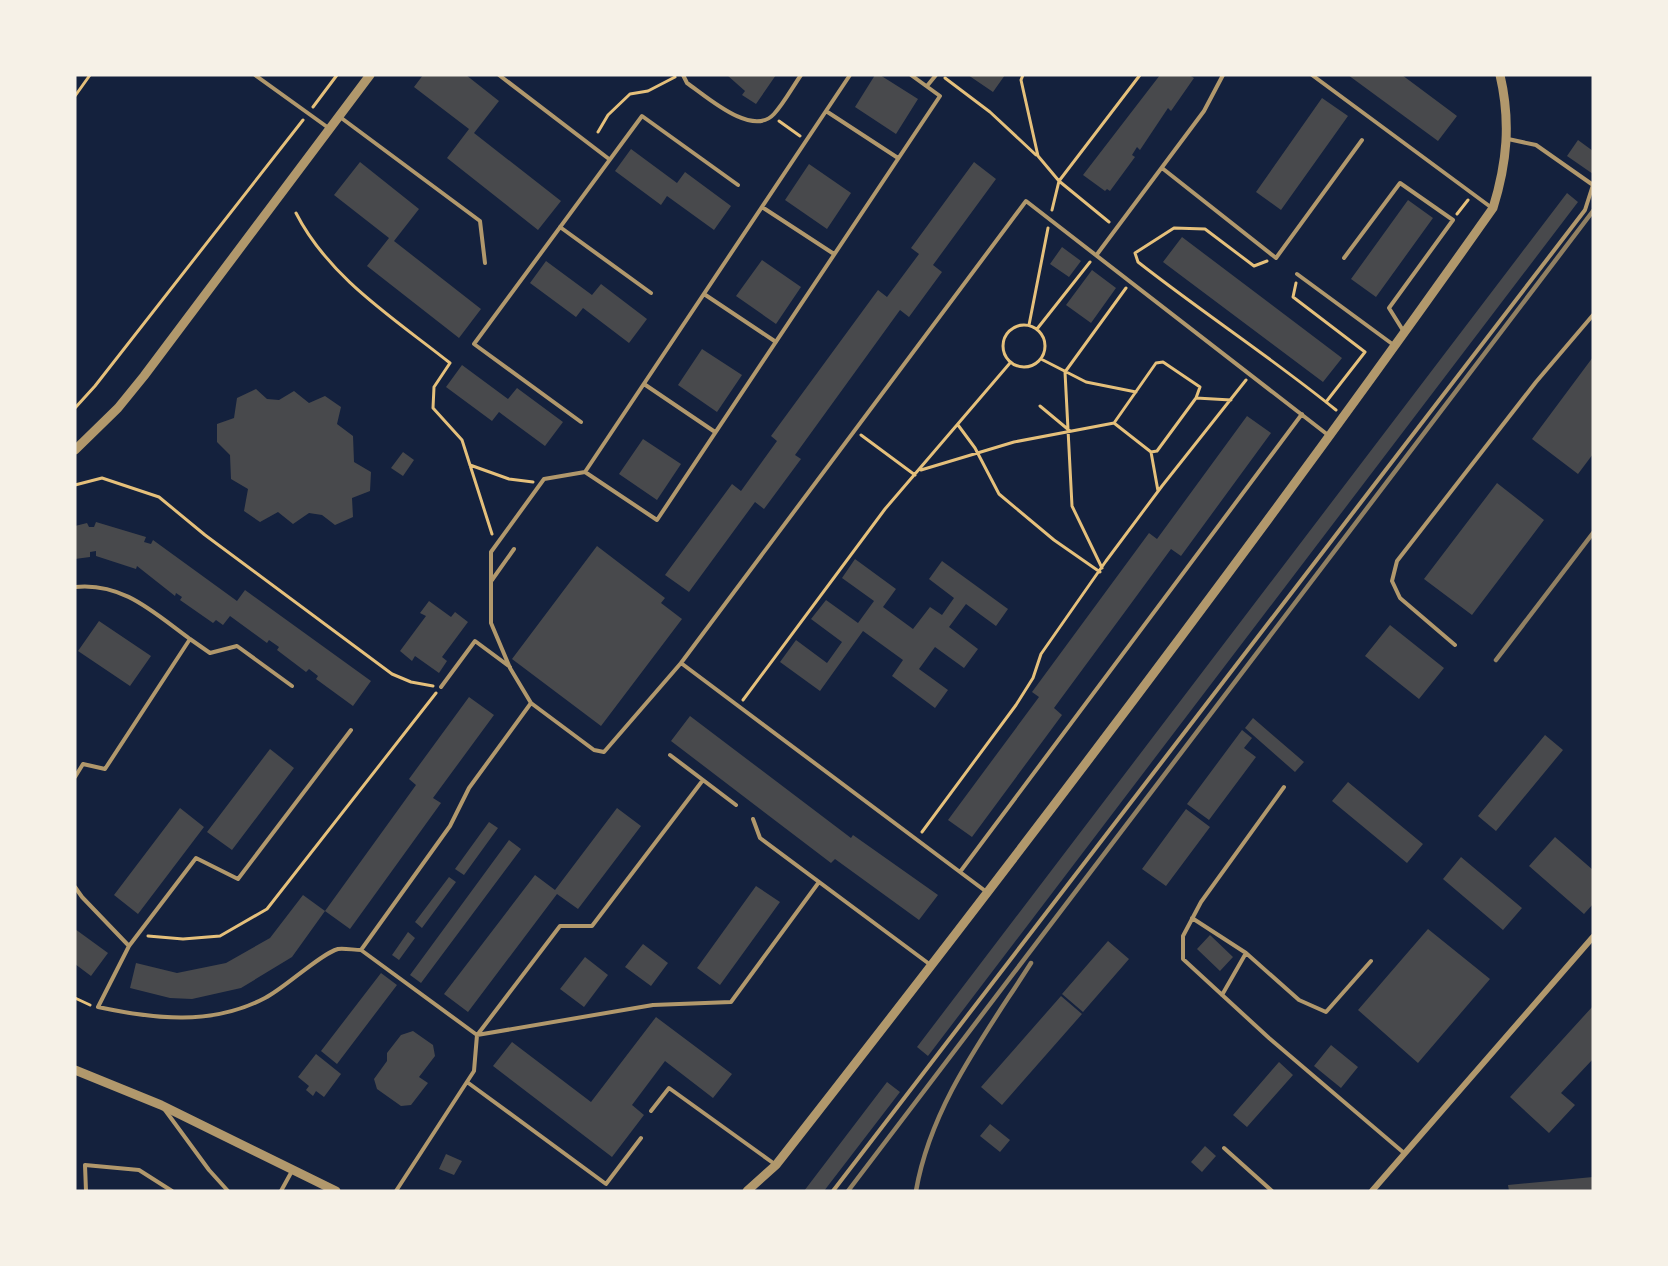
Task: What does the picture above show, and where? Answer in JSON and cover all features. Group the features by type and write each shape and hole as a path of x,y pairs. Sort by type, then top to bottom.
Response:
{"street":[{"path":"75,450 118,408 144,376 370,75"},
{"path":"747,1191 776,1165 988,893 1330,436 1493,208 1501,183 1508,139 1506,102 1500,75"},
{"path":"1372,1191 1593,937"},
{"path":"75,1071 161,1105 336,1191"}],"lane":[{"path":"255,75 330,129"},
{"path":"499,75 609,159"},
{"path":"681,75 687,83 739,119 758,121 772,116 801,75"},
{"path":"585,472 850,75"},
{"path":"911,75 940,96 657,520 585,472 544,479 491,552 491,623 510,668 531,703 594,750 604,752 681,663 1026,201 1097,253 1330,436"},
{"path":"927,86 936,75"},
{"path":"1097,253 1204,111 1223,75"},
{"path":"1312,75 1493,208"},
{"path":"826,111 898,159"},
{"path":"339,116 480,221 485,263"},
{"path":"581,422 474,344 642,116 738,185"},
{"path":"833,1191 1585,210 1593,185 1536,145 1508,139"},
{"path":"1162,168 1276,258 1362,140"},
{"path":"1344,258 1400,183 1453,220 1389,308 1405,333"},
{"path":"762,207 834,254"},
{"path":"560,226 651,293"},
{"path":"1298,274 1396,346"},
{"path":"704,294 776,342"},
{"path":"1455,645 1400,598 1392,581 1397,561 1536,381 1593,315"},
{"path":"644,384 715,432"},
{"path":"960,872 1302,414"},
{"path":"491,580 513,549"},
{"path":"75,587 108,588 130,596 210,653 237,646 292,686"},
{"path":"75,777 83,764 105,769 190,639"},
{"path":"441,687 475,641 510,668"},
{"path":"681,663 988,893"},
{"path":"361,950 450,826 469,788 531,703"},
{"path":"351,730 238,879 196,858 129,946 98,1007 146,1017 185,1019 231,1011 264,999 338,950 361,950 477,1035 653,1005 731,1002 819,882"},
{"path":"670,755 736,805"},
{"path":"396,1191 474,1071 477,1035 560,926 592,926 703,780"},
{"path":"1284,787 1201,902 1183,936 1183,959 1269,1038 1405,1153"},
{"path":"753,819 760,838 932,966"},
{"path":"75,887 129,946"},
{"path":"1192,918 1246,953 1299,1000 1326,1012 1371,961"},
{"path":"1222,995 1246,953"},
{"path":"467,1082 606,1184 641,1138"},
{"path":"651,1111 669,1088 776,1165"},
{"path":"161,1105 208,1170 228,1191"},
{"path":"1224,1148 1272,1191"},
{"path":"86,1191 85,1165 139,1170 172,1191"},
{"path":"281,1191 293,1168"}],"path":[{"path":"75,96 90,75"},
{"path":"75,408 95,386 337,75"},
{"path":"598,132 608,116 630,94 648,91 681,75"},
{"path":"941,75 990,112 1038,156 1059,181 1116,228"},
{"path":"1023,75 1021,80 1038,156"},
{"path":"1029,325 1059,181 1140,75"},
{"path":"772,116 807,140"},
{"path":"1453,220 1473,193"},
{"path":"296,213 304,228 332,266 450,363 434,387 433,408 462,440 486,521 497,544"},
{"path":"1276,258 1254,266 1204,229 1174,228 1135,253 1138,262 1197,308 1274,361 1344,417"},
{"path":"1037,328 1097,253"},
{"path":"1298,274 1293,297 1365,352 1326,402"},
{"path":"1101,570 1072,506 1069,476 1070,431 1065,372 1131,280"},
{"path":"1029,325 1037,328 1044,340 1044,353 1041,359 1030,367 1016,366 1010,363 1003,352 1004,339 1012,328 1029,325"},
{"path":"1041,359 1086,382 1136,392"},
{"path":"920,470 978,453 1114,423 1156,363 1163,362 1200,387 1196,398 1157,451 1151,452"},
{"path":"739,705 841,565 1010,363"},
{"path":"916,839 1016,705 1033,678 1041,654 1101,570 1158,491 1251,374"},
{"path":"1196,398 1232,400"},
{"path":"1040,406 1070,431"},
{"path":"1114,423 1151,452 1158,491"},
{"path":"958,424 978,453 999,494 1054,540 1101,570"},
{"path":"855,431 915,475"},
{"path":"470,465 509,479 541,484"},
{"path":"75,485 102,478 159,497 205,535 392,674 411,682 441,687 267,909 220,936 183,939 138,935"},
{"path":"75,998 98,1007"}],"building":[{"path":"423,75 466,75 499,101 474,133 561,201 538,230 447,158 469,129 414,87"},
{"path":"727,75 776,75 756,104 742,95 745,91"},
{"path":"875,75 880,75 918,99 896,134 855,107"},
{"path":"968,75 1005,75 993,92"},
{"path":"1160,75 1189,75 1194,78 1171,111 1168,108 1140,150 1137,147 1132,155 1135,157 1110,191 1107,189 1105,191 1083,175"},
{"path":"1348,75 1402,75 1457,116 1438,141"},
{"path":"1322,98 1348,116 1281,210 1256,192"},
{"path":"1578,140 1593,151 1593,174 1567,156"},
{"path":"631,149 677,183 685,172 731,206 714,230 667,196 661,205 615,171"},
{"path":"360,162 419,209 394,241 481,309 459,338 367,266 389,238 334,195"},
{"path":"974,162 996,179 933,265 942,272 909,317 900,310 795,455 801,459 764,509 755,502 689,592 665,575 732,484 741,491 777,441 771,436 878,290 887,297 919,254 911,248"},
{"path":"809,164 851,193 827,229 785,200"},
{"path":"1567,193 1578,202 928,1056 917,1047"},
{"path":"1408,200 1433,218 1376,297 1351,279"},
{"path":"1182,237 1342,358 1323,382 1163,262"},
{"path":"1062,247 1081,261 1069,277 1050,264"},
{"path":"762,260 801,287 776,324 736,296"},
{"path":"546,261 592,295 601,284 647,319 629,343 583,308 576,317 530,283"},
{"path":"1092,270 1116,288 1091,323 1066,305"},
{"path":"702,349 742,375 717,412 678,385"},
{"path":"1593,357 1593,454 1578,474 1532,439"},
{"path":"462,365 508,399 517,388 563,422 545,446 499,412 492,421 446,387"},
{"path":"256,389 267,399 279,400 294,391 309,403 325,396 341,407 337,424 353,436 354,462 371,472 370,491 352,498 353,517 335,525 322,515 309,513 293,524 278,512 260,522 244,511 248,489 231,479 230,455 217,442 217,424 234,418 237,398"},
{"path":"1247,416 1271,433 1181,556 1171,549 1054,708 1062,715 972,837 948,820 1039,697 1032,692 1149,533 1157,539"},
{"path":"643,439 681,464 657,500 619,474"},
{"path":"403,452 414,460 403,476 391,468"},
{"path":"1497,483 1544,520 1472,615 1424,579"},
{"path":"96,522 146,537 144,542 151,544 153,540 237,601 245,590 371,681 353,706 316,679 318,676 309,669 306,672 277,650 279,647 269,640 267,643 230,616 223,625 216,620 213,623 180,600 182,597 176,593 175,596 137,566 136,569 96,556 96,551 90,552 90,557 75,559 75,526 87,523 89,527 94,527"},
{"path":"597,546 665,598 661,603 682,619 601,726 512,659"},
{"path":"855,559 896,589 883,607 913,629 930,607 942,615 954,598 929,579 942,561 1008,609 996,626 966,604 949,627 978,649 964,668 935,647 919,669 948,690 935,708 892,676 903,660 863,631 820,691 780,662 796,640 827,663 842,642 811,619 826,600 858,623 874,601 842,578"},
{"path":"429,601 451,617 455,612 468,622 442,657 447,661 439,673 415,656 412,661 400,651 426,616 420,613"},
{"path":"99,621 151,656 130,686 78,651"},
{"path":"1390,625 1444,668 1419,699 1365,656"},
{"path":"469,697 494,715 433,798 441,803 350,929 325,911 416,785 409,779"},
{"path":"690,716 851,838 853,835 938,895 919,920 835,859 831,863 671,741"},
{"path":"1253,718 1304,762 1295,772 1245,728"},
{"path":"1242,730 1252,738 1244,748 1256,757 1209,820 1187,804"},
{"path":"1545,735 1563,750 1496,831 1478,816"},
{"path":"270,749 294,768 232,850 207,832"},
{"path":"1348,782 1423,844 1407,863 1332,801"},
{"path":"180,808 204,827 138,914 114,895"},
{"path":"617,808 641,826 578,909 557,894 468,1012 444,994 535,875 555,890"},
{"path":"1186,809 1210,827 1166,886 1142,869"},
{"path":"489,822 498,828 464,875 455,869"},
{"path":"1555,837 1593,870 1593,904 1584,914 1529,866"},
{"path":"509,840 521,849 421,983 410,975"},
{"path":"1461,857 1522,908 1503,930 1443,879"},
{"path":"449,877 456,882 422,928 415,922"},
{"path":"756,886 780,902 720,985 697,968"},
{"path":"303,895 325,911 292,957 241,988 192,999 170,998 130,988 136,963 177,973 226,963 270,938"},
{"path":"75,929 108,953 91,976 75,964"},
{"path":"1428,929 1490,979 1418,1063 1358,1010"},
{"path":"408,932 415,938 399,960 392,955"},
{"path":"1210,935 1233,957 1220,971 1197,949"},
{"path":"1108,941 1129,959 1083,1012 1062,994"},
{"path":"643,944 668,963 651,986 625,967"},
{"path":"585,957 608,975 584,1007 560,989"},
{"path":"381,973 397,985 337,1064 321,1051"},
{"path":"1061,996 1082,1014 1002,1105 981,1087"},
{"path":"1593,1006 1593,1059 1561,1093 1575,1105 1549,1133 1510,1097"},
{"path":"656,1017 732,1074 713,1098 665,1061 632,1105 644,1115 612,1157 493,1066 512,1042 591,1102"},
{"path":"413,1031 433,1045 435,1056 419,1077 428,1083 411,1105 401,1106 377,1089 374,1079 387,1061 387,1053 401,1035"},
{"path":"1331,1045 1358,1067 1341,1088 1314,1066"},
{"path":"316,1054 341,1074 324,1097 316,1091 313,1096 306,1090 309,1086 298,1077"},
{"path":"1279,1062 1293,1075 1247,1127 1233,1115"},
{"path":"887,1082 900,1092 824,1191 804,1191"},
{"path":"990,1124 1010,1140 1000,1152 980,1136"},
{"path":"1205,1146 1216,1156 1202,1172 1191,1162"},
{"path":"446,1154 462,1161 454,1175 439,1169"},
{"path":"1593,1177 1593,1191 1509,1191 1508,1185"}],"railway":[{"path":"848,1191 1593,211"},
{"path":"1496,660 1593,533"},
{"path":"916,1191 923,1159 947,1100 978,1044 1031,963"}]}
